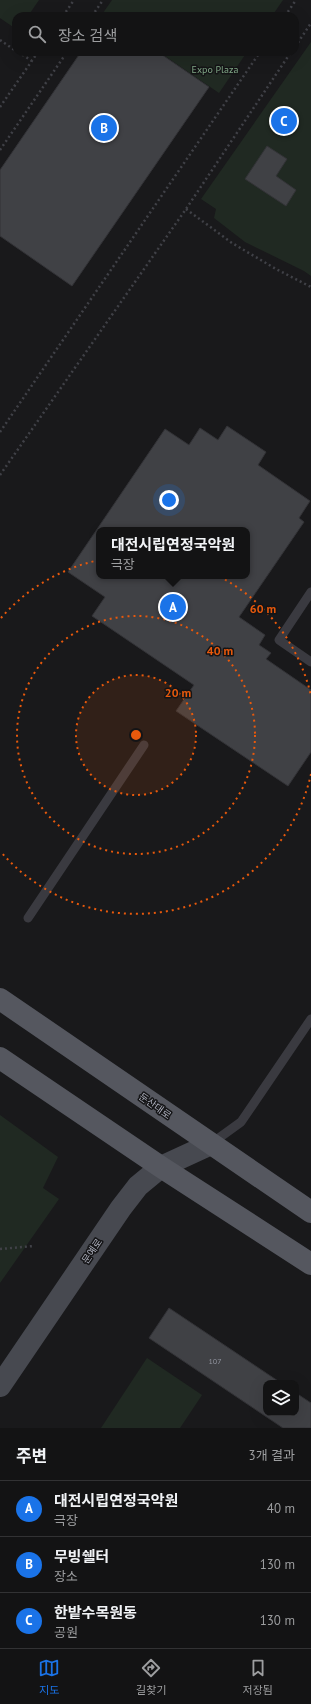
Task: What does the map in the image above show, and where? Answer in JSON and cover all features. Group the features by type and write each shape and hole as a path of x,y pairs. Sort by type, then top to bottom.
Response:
{"main road":[{"name":"둔산대로","path":"0,999 311,1212"},
{"path":"0,1058 161,1167 311,1264"},
{"name":"문예로","path":"0,1386 121,1208 138,1186 161,1167 211,1144"}],"lane":[{"path":"311,592 279,640 311,662"},
{"path":"28,918 144,745"},
{"path":"211,1144 241,1122 310,1024"}],"path":[{"path":"66,12 74,0"},
{"path":"95,12 103,0"},
{"path":"288,12 296,0"},
{"path":"299,41 311,23"},
{"path":"0,40 12,48"},
{"path":"24,56 32,61"},
{"path":"0,107 35,56"},
{"path":"0,150 64,56"},
{"path":"0,432 257,56"},
{"path":"0,475 186,209 288,56"},
{"path":"186,209 232,243 276,269 311,287"},
{"path":"0,1249 34,1246"}],"green space":[{"path":"0,0 39,0 31,12 12,12 12,26 0,18"},
{"path":"112,0 283,0 275,12 104,12"},
{"path":"311,42 311,276 304,271 245,242 214,218 216,209 201,199"},
{"name":"Expo Plaza","path":"165,56 244,56 219,93"},
{"path":"0,1115 58,1157 43,1188 59,1199 0,1283"},
{"path":"147,1358 202,1395 180,1428 101,1428"}],"building":[{"path":"78,56 164,56 209,87 72,286 0,236 0,170"},
{"path":"267,146 287,159 276,176 296,190 286,206 245,179"},
{"path":"227,426 266,452 258,465 310,501 299,518 304,522 239,617 265,635 259,645 271,653 266,659 311,690 311,752 288,786 176,711 194,685 92,616 105,597 68,572 96,531 96,579 250,579 250,527 99,527 165,429 189,445 200,428 218,440"},
{"path":"169,1308 277,1380 263,1380 263,1415 149,1338"},
{"path":"299,1395 311,1403 311,1428 283,1428 265,1416 299,1416"}],"place":[{"name":"한밭수목원동","path":"284,121"},
{"name":"무빙쉘터","path":"104,128"},
{"name":"대전시립연정국악원","path":"173,607"}]}
